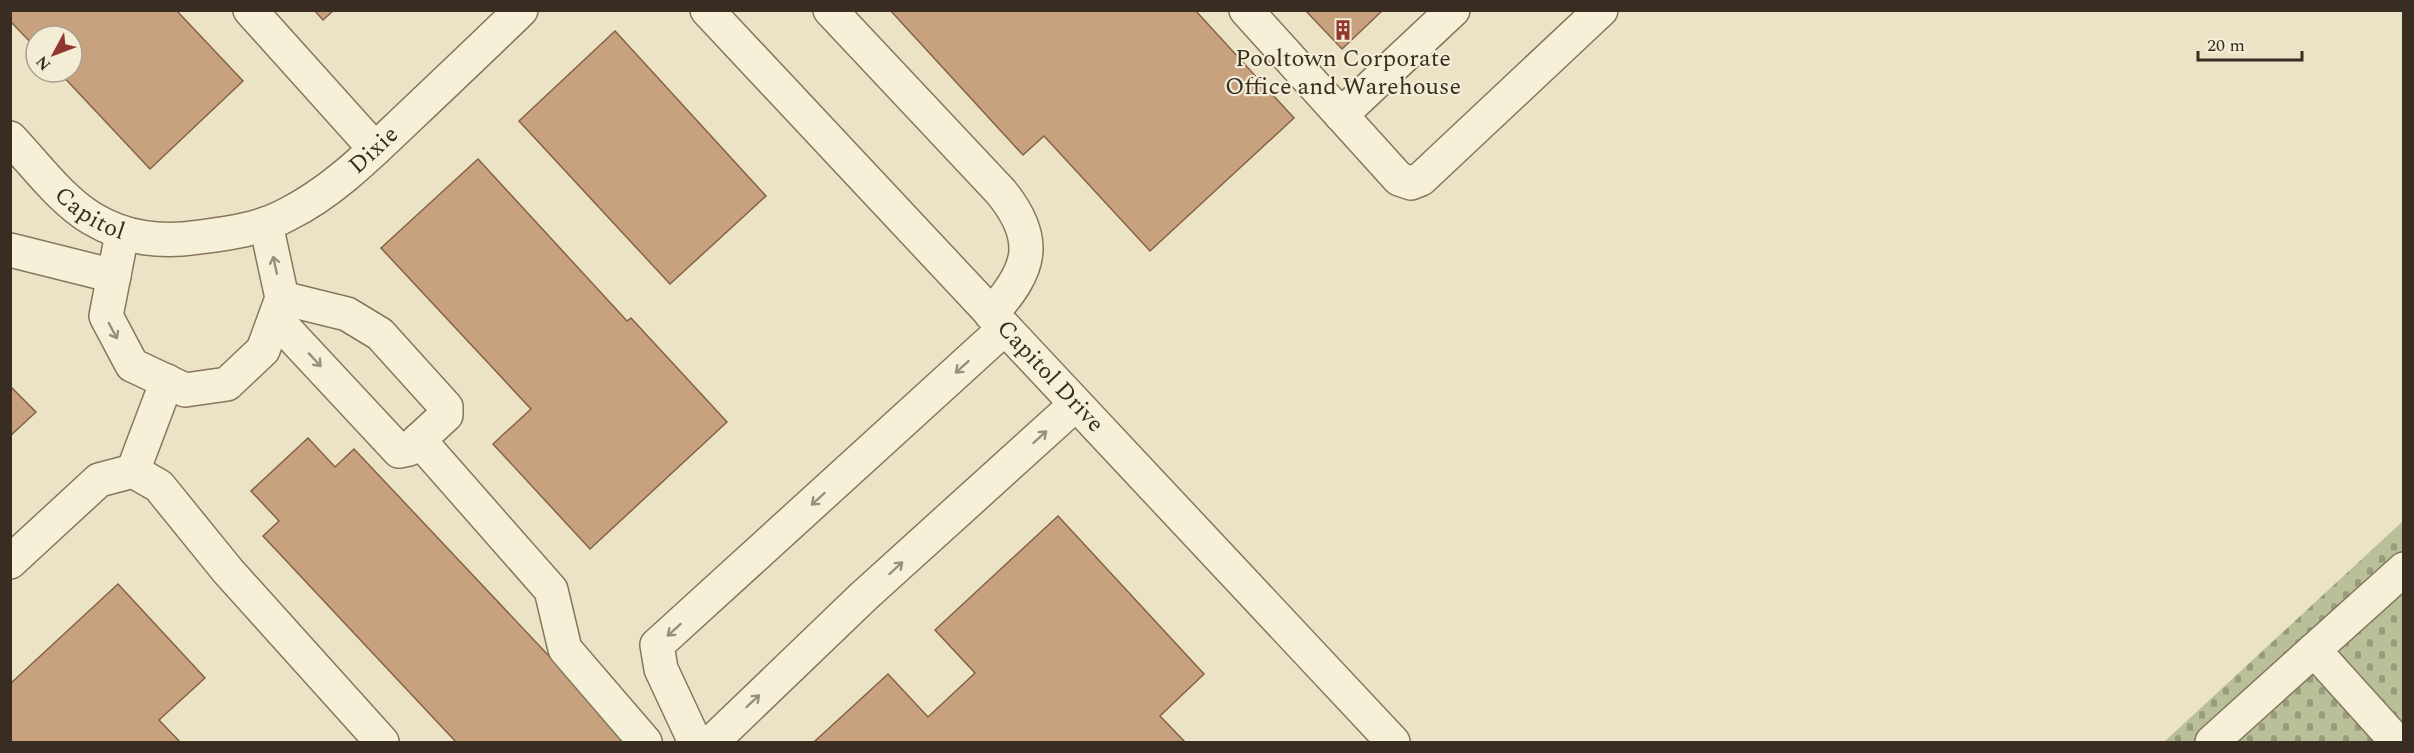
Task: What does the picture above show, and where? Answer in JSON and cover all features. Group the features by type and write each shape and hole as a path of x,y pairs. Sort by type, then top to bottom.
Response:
{"street":[{"path":"250,10 375,149"},
{"name":"Dixie","path":"195,238 239,232 266,224 289,214 331,186 375,149 521,10"},
{"name":"Capitol Drive","path":"707,10 1076,404 1386,740"},
{"path":"695,742 661,669 657,645 998,321 1024,263 1027,241 1023,224 1001,192 830,10"},
{"path":"1246,10 1399,179 1411,183 1421,179 1601,10"},
{"path":"1341,115 1453,10"},
{"name":"Capitol","path":"10,138 67,199 90,218 122,234 153,240 195,238"},
{"path":"122,234 106,316 132,365 184,390 227,384 263,350 278,308 266,224"},
{"path":"10,250 114,276"},
{"path":"278,308 409,446 551,590 565,649 645,742"},
{"path":"278,308 347,314 380,334 447,407 446,415 409,446"},
{"path":"134,471 167,381"},
{"path":"712,742 856,604 1076,404"},
{"path":"10,562 99,480 134,471 159,486 228,571 382,742"},
{"path":"2211,742 2403,569"},
{"path":"2314,650 2397,742"}],"green space":[{"path":"2403,521 2403,742 2164,742"}],"building":[{"path":"10,10 176,10 243,81 150,169 70,84 84,84 84,24 24,24 24,36 10,21"},
{"path":"314,10 334,10 323,20"},
{"path":"890,10 1195,10 1294,118 1150,251 1044,136 1023,155"},
{"name":"Pooltown Corporate Office and Warehouse","path":"1305,10 1383,10 1342,49"},
{"path":"615,31 766,196 670,284 519,121"},
{"path":"478,159 627,321 631,318 727,422 590,549 493,444 531,409 381,248"},
{"path":"10,386 36,412 10,436"},
{"path":"308,438 335,467 354,449 630,742 456,742 263,536 279,521 251,491"},
{"path":"1058,516 1204,674 1160,716 1185,742 814,742 888,674 928,717 975,673 935,630"},
{"path":"118,584 205,678 159,720 180,742 10,742 10,684"}],"place":[{"name":"Pooltown Corporate Office and Warehouse","path":"1343,30"}]}
